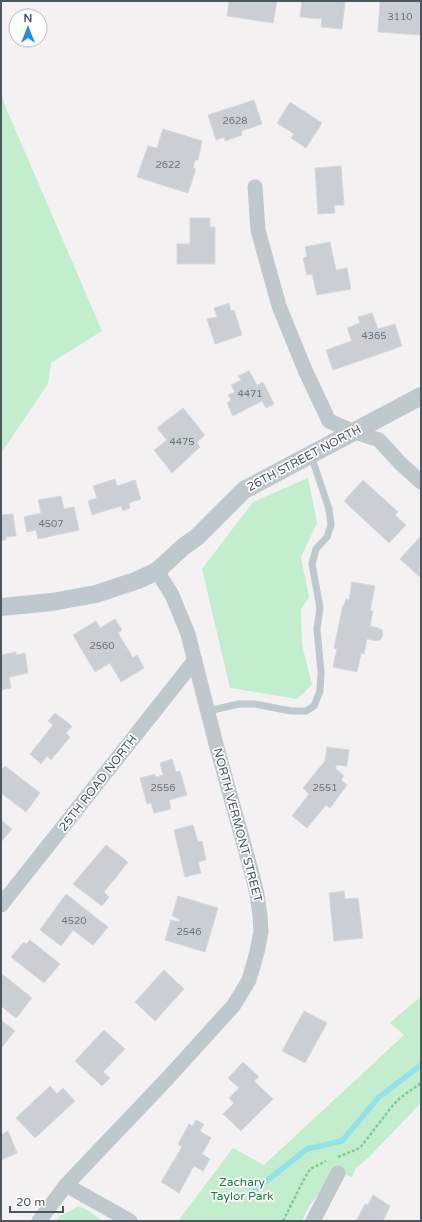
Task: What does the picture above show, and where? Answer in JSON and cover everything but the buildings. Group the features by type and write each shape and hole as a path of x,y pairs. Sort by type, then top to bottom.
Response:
{"street":[{"path":"254,187 258,230 279,306 305,370 329,421 352,431 380,440 401,464 421,482"},
{"name":"26TH STREET NORTH","path":"1,607 52,602 96,594 138,580 157,570 197,537 244,490 352,431 421,396"},
{"name":"NORTH VERMONT STREET","path":"39,1221 66,1185 224,1018 242,994 254,966 261,932 257,894 188,634 172,595 157,570"},
{"name":"25TH ROAD NORTH","path":"1,905 194,660"},
{"path":"313,1221 338,1173"},
{"path":"66,1185 130,1221"}],"lane":[{"path":"208,711 239,704 255,704 291,711 306,711 314,706 320,691 321,672 317,629 320,608 312,564 316,549 327,536 331,525 327,502 310,454"}],"path":[{"path":"337,1158 360,1148 392,1105 421,1083"},
{"path":"284,1221 303,1181 310,1170 319,1164 331,1160"}],"green space":[{"path":"1,92 6,108 102,331 51,363 48,384 1,453"},
{"path":"308,478 317,523 301,557 309,598 301,609 302,645 312,685 297,699 230,688 202,569 253,502"},
{"name":"Zachary Taylor Park","path":"421,996 421,1103 368,1158 356,1168 352,1177 337,1172 309,1206 302,1221 178,1221 233,1148 264,1165 404,1035 390,1023"},
{"path":"79,1206 103,1221 56,1221 60,1216"}],"waterway":[{"path":"250,1194 307,1149 342,1141 378,1098 421,1065"}]}
